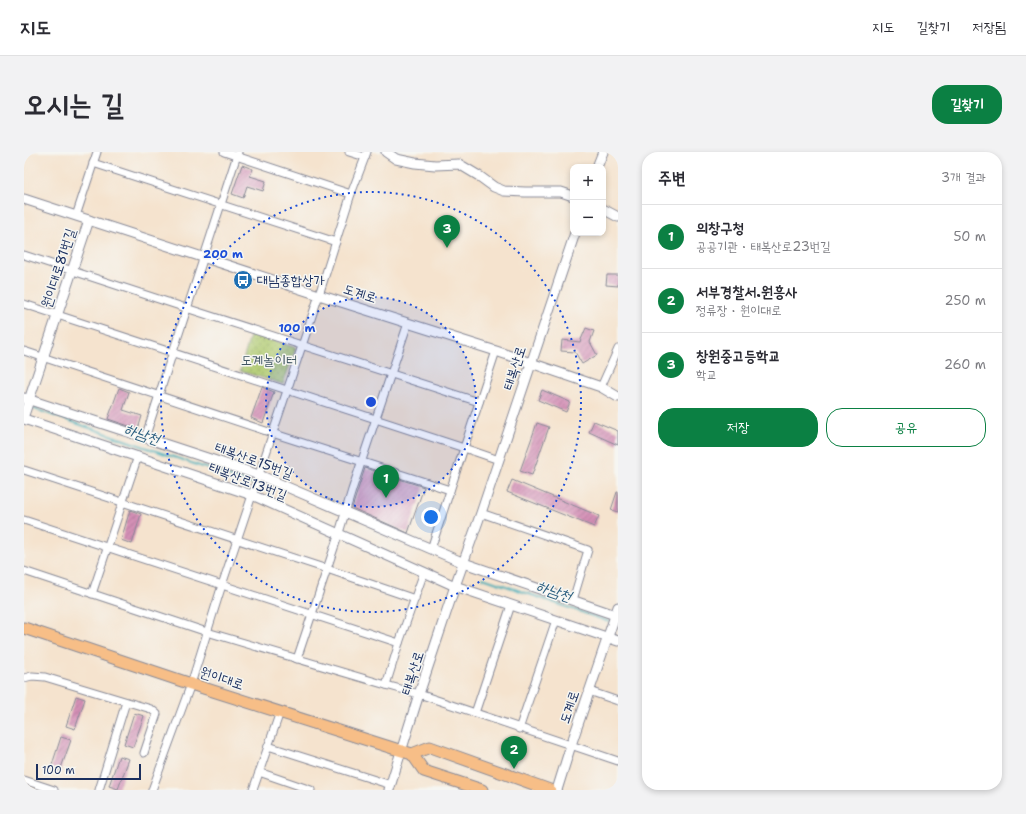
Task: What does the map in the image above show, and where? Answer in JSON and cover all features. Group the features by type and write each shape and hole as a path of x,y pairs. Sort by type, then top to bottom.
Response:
{"main road":[{"name":"원이대로","path":"24,628 191,684 406,752"},
{"path":"406,752 430,747 550,790"},
{"path":"406,752 424,771 482,790"}],"street":[{"path":"76,216 97,152"},
{"path":"224,152 237,154 351,194"},
{"path":"152,790 191,684 222,585 319,295 351,194 366,155 349,152"},
{"path":"386,152 396,159 415,163 435,165 459,164 494,187 504,191 561,192 570,195"},
{"path":"598,164 603,152"},
{"path":"145,438 237,154"},
{"path":"93,163 336,242"},
{"name":"도계로","path":"24,199 496,351 601,387 618,397"},
{"path":"606,211 618,217"},
{"name":"원이대로81번길","path":"24,416 27,400 89,220"},
{"name":"태복산로","path":"390,788 406,752 419,694 574,236"},
{"path":"24,255 479,402"},
{"path":"24,304 499,460"},
{"path":"297,659 408,323"},
{"path":"601,387 618,349"},
{"path":"24,351 450,490"},
{"path":"431,549 496,351"},
{"name":"태복산로15번길","path":"27,400 259,474 463,564 616,614"},
{"name":"태복산로13번길","path":"24,416 252,495 424,572 511,605 608,636 618,641"},
{"path":"92,594 138,456"},
{"path":"24,470 238,539 414,599"},
{"path":"481,513 588,550 574,600"},
{"path":"24,520 399,644"},
{"path":"24,571 207,632 419,694 618,761"},
{"path":"386,685 424,572"},
{"path":"475,713 511,605"},
{"name":"도계로","path":"557,790 616,614"},
{"path":"519,728 556,620"},
{"path":"24,678 32,676 45,677 151,709 156,714 144,753"},
{"path":"590,691 618,701"},
{"path":"98,790 126,702"},
{"path":"252,790 280,712"},
{"path":"268,746 390,788"},
{"path":"259,772 311,790"},
{"path":"24,780 54,790"}],"green space":[{"name":"도계놀이터","path":"251,333 296,348 283,384 240,371"}],"building":[{"path":"242,165 253,169 250,176 266,181 263,191 247,186 243,198 232,194"},
{"path":"607,275 618,275 618,286 606,285"},
{"path":"586,328 594,331 590,342 597,355 582,364 575,352 561,351 562,340 580,342"},
{"path":"262,387 274,392 263,423 251,418"},
{"path":"119,388 129,392 123,410 142,416 138,429 108,419"},
{"path":"542,390 570,402 566,412 538,400"},
{"path":"594,421 618,431 618,445 589,432"},
{"path":"537,423 549,427 532,475 520,471"},
{"path":"365,468 424,487 408,533 352,508"},
{"path":"512,480 599,516 594,527 507,492"},
{"path":"618,492 618,512 611,510"},
{"path":"130,510 141,514 132,544 121,540"},
{"path":"76,696 85,699 75,729 66,726"},
{"path":"134,713 144,716 133,747 124,744"},
{"path":"61,737 71,740 60,771 51,768"},
{"path":"119,756 129,759 118,789 109,786"}],"waterway":[{"name":"하남천","path":"29,407 252,484"},
{"name":"하남천","path":"483,578 610,622"}],"place":[{"name":"창원중고등학교","path":"447,248"},
{"name":"대남종합상가","path":"243,280"},
{"name":"의창구청","path":"386,498"},
{"name":"서부경찰서.원흥사","path":"514,769"}]}
